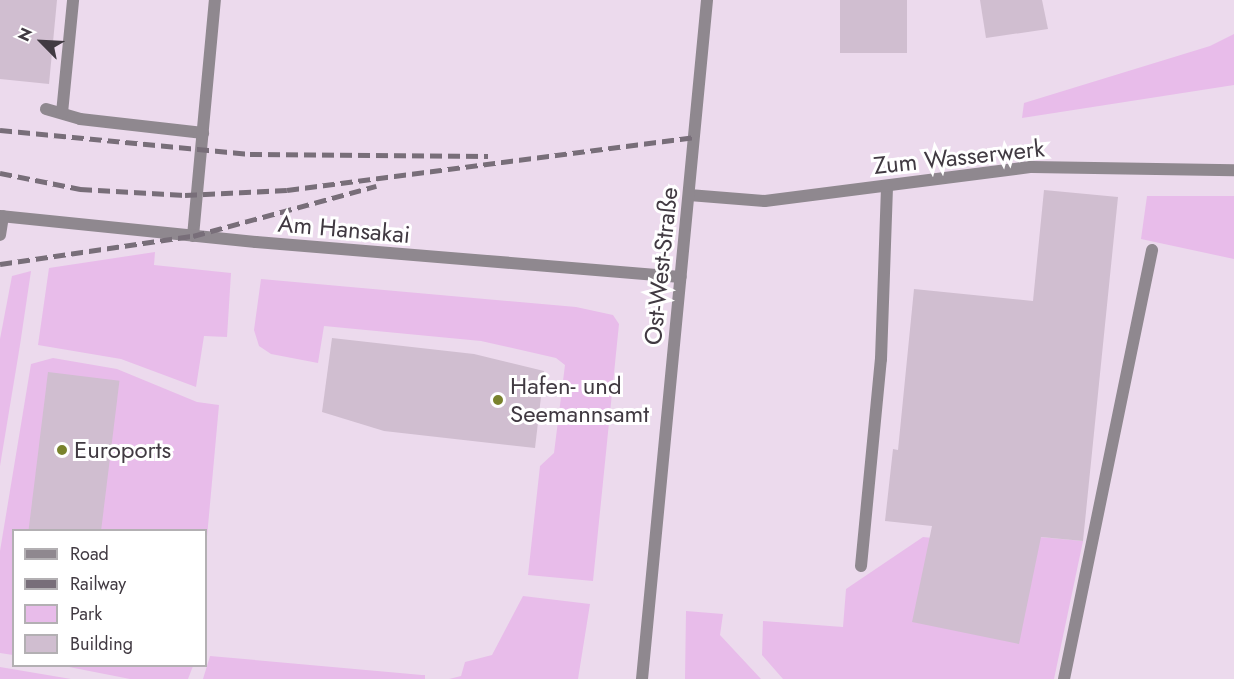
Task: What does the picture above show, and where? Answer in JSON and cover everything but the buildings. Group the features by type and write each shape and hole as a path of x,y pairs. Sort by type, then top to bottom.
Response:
{"street":[{"path":"62,113 73,0"},
{"path":"193,236 215,0"},
{"name":"Ost-West-Straße","path":"642,679 707,0"},
{"path":"46,109 80,119 203,133"},
{"name":"Zum Wasserwerk","path":"689,195 765,201 1032,167 1234,170"},
{"path":"861,566 881,359 887,186"},
{"name":"Am Hansakai","path":"0,235 2,216 193,236 681,277"},
{"path":"1064,679 1152,250"}],"green space":[{"path":"1234,34 1234,85 1022,118 1024,103 1210,46"},
{"path":"1147,196 1234,196 1234,259 1141,239"},
{"path":"155,252 154,265 231,273 227,337 204,336 196,387 121,359 38,345 49,268"},
{"path":"31,271 0,466 0,339 12,276"},
{"path":"261,279 576,307 613,315 619,324 593,581 528,575 540,466 554,453 565,365 556,358 481,341 324,326 318,363 271,354 259,346 254,330"},
{"path":"53,358 117,369 197,402 219,405 207,537 207,529 12,529 12,655 0,653 0,551 31,364"},
{"path":"1017,535 1083,541 1054,679 783,679 762,655 763,621 843,627 846,589 923,537 1011,546"},
{"path":"523,596 590,604 578,679 449,679 461,676 465,662 492,655"},
{"path":"686,611 723,614 720,635 761,679 685,679"},
{"path":"210,656 425,675 425,679 203,679"},
{"path":"0,667 71,679 0,679"},
{"path":"69,667 193,667 188,679 130,679"}],"railway":[{"path":"0,130 250,154 488,156"},
{"path":"0,173 80,189 185,195 287,190 694,137"},
{"path":"0,264 193,236 376,186"}],"place":[{"name":"Hafen- und Seemannsamt","path":"498,400"},
{"name":"Euroports","path":"62,450"}]}
